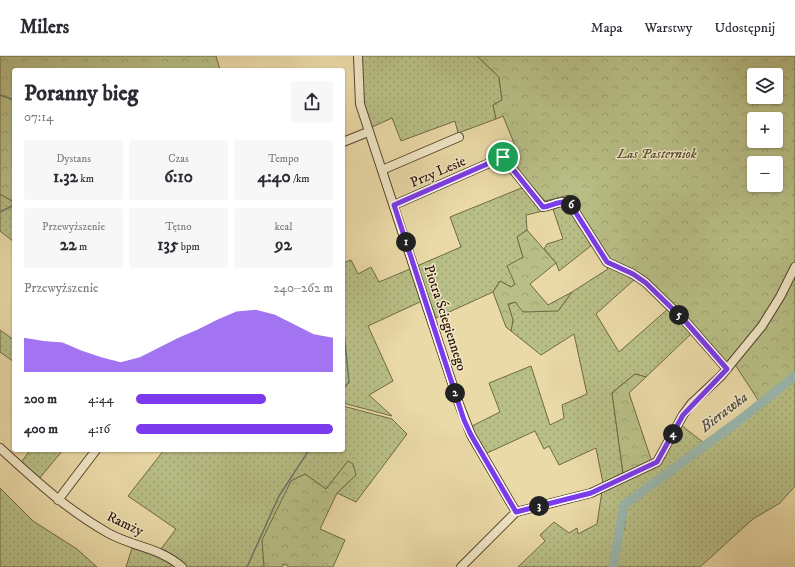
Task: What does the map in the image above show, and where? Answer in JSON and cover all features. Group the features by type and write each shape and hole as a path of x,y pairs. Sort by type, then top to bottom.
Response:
{"street":[{"name":"Piotra Ściegiennego","path":"358,56 360,104 368,132 394,205 464,420 471,435 516,512"},
{"path":"345,141 368,132"},
{"path":"382,170 459,137"},
{"name":"Przy Lesie","path":"394,205 503,157 543,207 564,200 569,202 607,262 633,274 646,283 685,321 727,369"},
{"path":"461,567 516,512 591,493 657,462 683,415 727,369 769,315 795,267"},
{"name":"Ramży","path":"0,448 58,500 108,533 170,556 182,567"},
{"path":"58,500 94,452"}],"green space":[{"path":"0,56 216,56 219,68 12,68 12,201 0,194"},
{"path":"360,56 477,56 499,77 502,100 493,105 496,119 458,133 455,121 401,141 392,118 372,127 364,104"},
{"name":"Las Pasterniok","path":"477,56 795,56 795,373 760,403 736,366 720,359 680,313 611,261 569,195 545,201 516,168 520,158 503,116 496,119 493,105 502,100 499,77"},
{"path":"524,187 543,211 526,215 527,230 517,237 523,257 515,284 511,287 500,281 493,292 436,318 417,266 461,247 450,217"},
{"path":"0,194 12,201 12,240 0,231"},
{"path":"566,204 592,245 559,271 556,263 544,249 547,244 563,239 553,209"},
{"path":"527,230 556,263 530,284 548,305 572,292 558,311 523,312 515,302 508,304 513,320 511,331 506,327 493,292 500,281 511,287 515,284 507,266 523,257 517,237"},
{"path":"351,260 358,274 371,267 379,282 410,269 422,301 368,326 393,381 369,395 392,416 345,404 345,262"},
{"path":"603,262 636,278 596,314 619,352 669,308 693,332 646,377 635,374 612,393 623,473 603,483 596,448 559,465 549,446 544,449 535,431 485,454 470,427 500,412 489,383 531,366 550,425 564,418 562,405 587,394 574,334 541,355 511,331 513,320 508,305 515,302 558,311 572,292 608,269"},
{"path":"0,330 12,339 12,361 0,352"},
{"path":"635,374 646,377 629,393 652,462 623,473 612,393"},
{"path":"795,378 795,486 780,503 753,519 700,567 518,567 545,541 540,535 554,522 569,533 577,528 578,534 597,524 602,491 658,465 681,425 704,443 622,505 615,537 624,530 627,507"},
{"path":"345,407 392,419 407,434 356,502 337,493 356,475 348,461 326,489 305,474 291,481 281,504 264,567 186,567 161,549 176,529 128,496 162,452 345,452"},
{"path":"29,452 61,452 38,480 20,464"},
{"path":"348,461 353,464 356,475 337,493 320,529 345,540 333,567 289,567 284,564 282,567 264,567 262,540 291,481 305,474 326,489"},
{"path":"0,488 33,521 77,549 97,567 0,567"},
{"path":"133,545 173,562 171,567 126,567"}],"waterway":[{"path":"0,95 12,99"},
{"path":"0,212 12,206"},
{"path":"345,343 349,382 345,387"},
{"name":"Bierawka","path":"613,567 624,505 741,419 795,376"},
{"path":"247,567 279,496 308,452"}],"route":[{"path":"503,157 543,207 564,200 569,202 607,262 633,274 646,283 685,321 727,369 691,404 683,415 661,458 657,462 591,493 516,512 471,435 464,420 394,205 503,157"}]}
